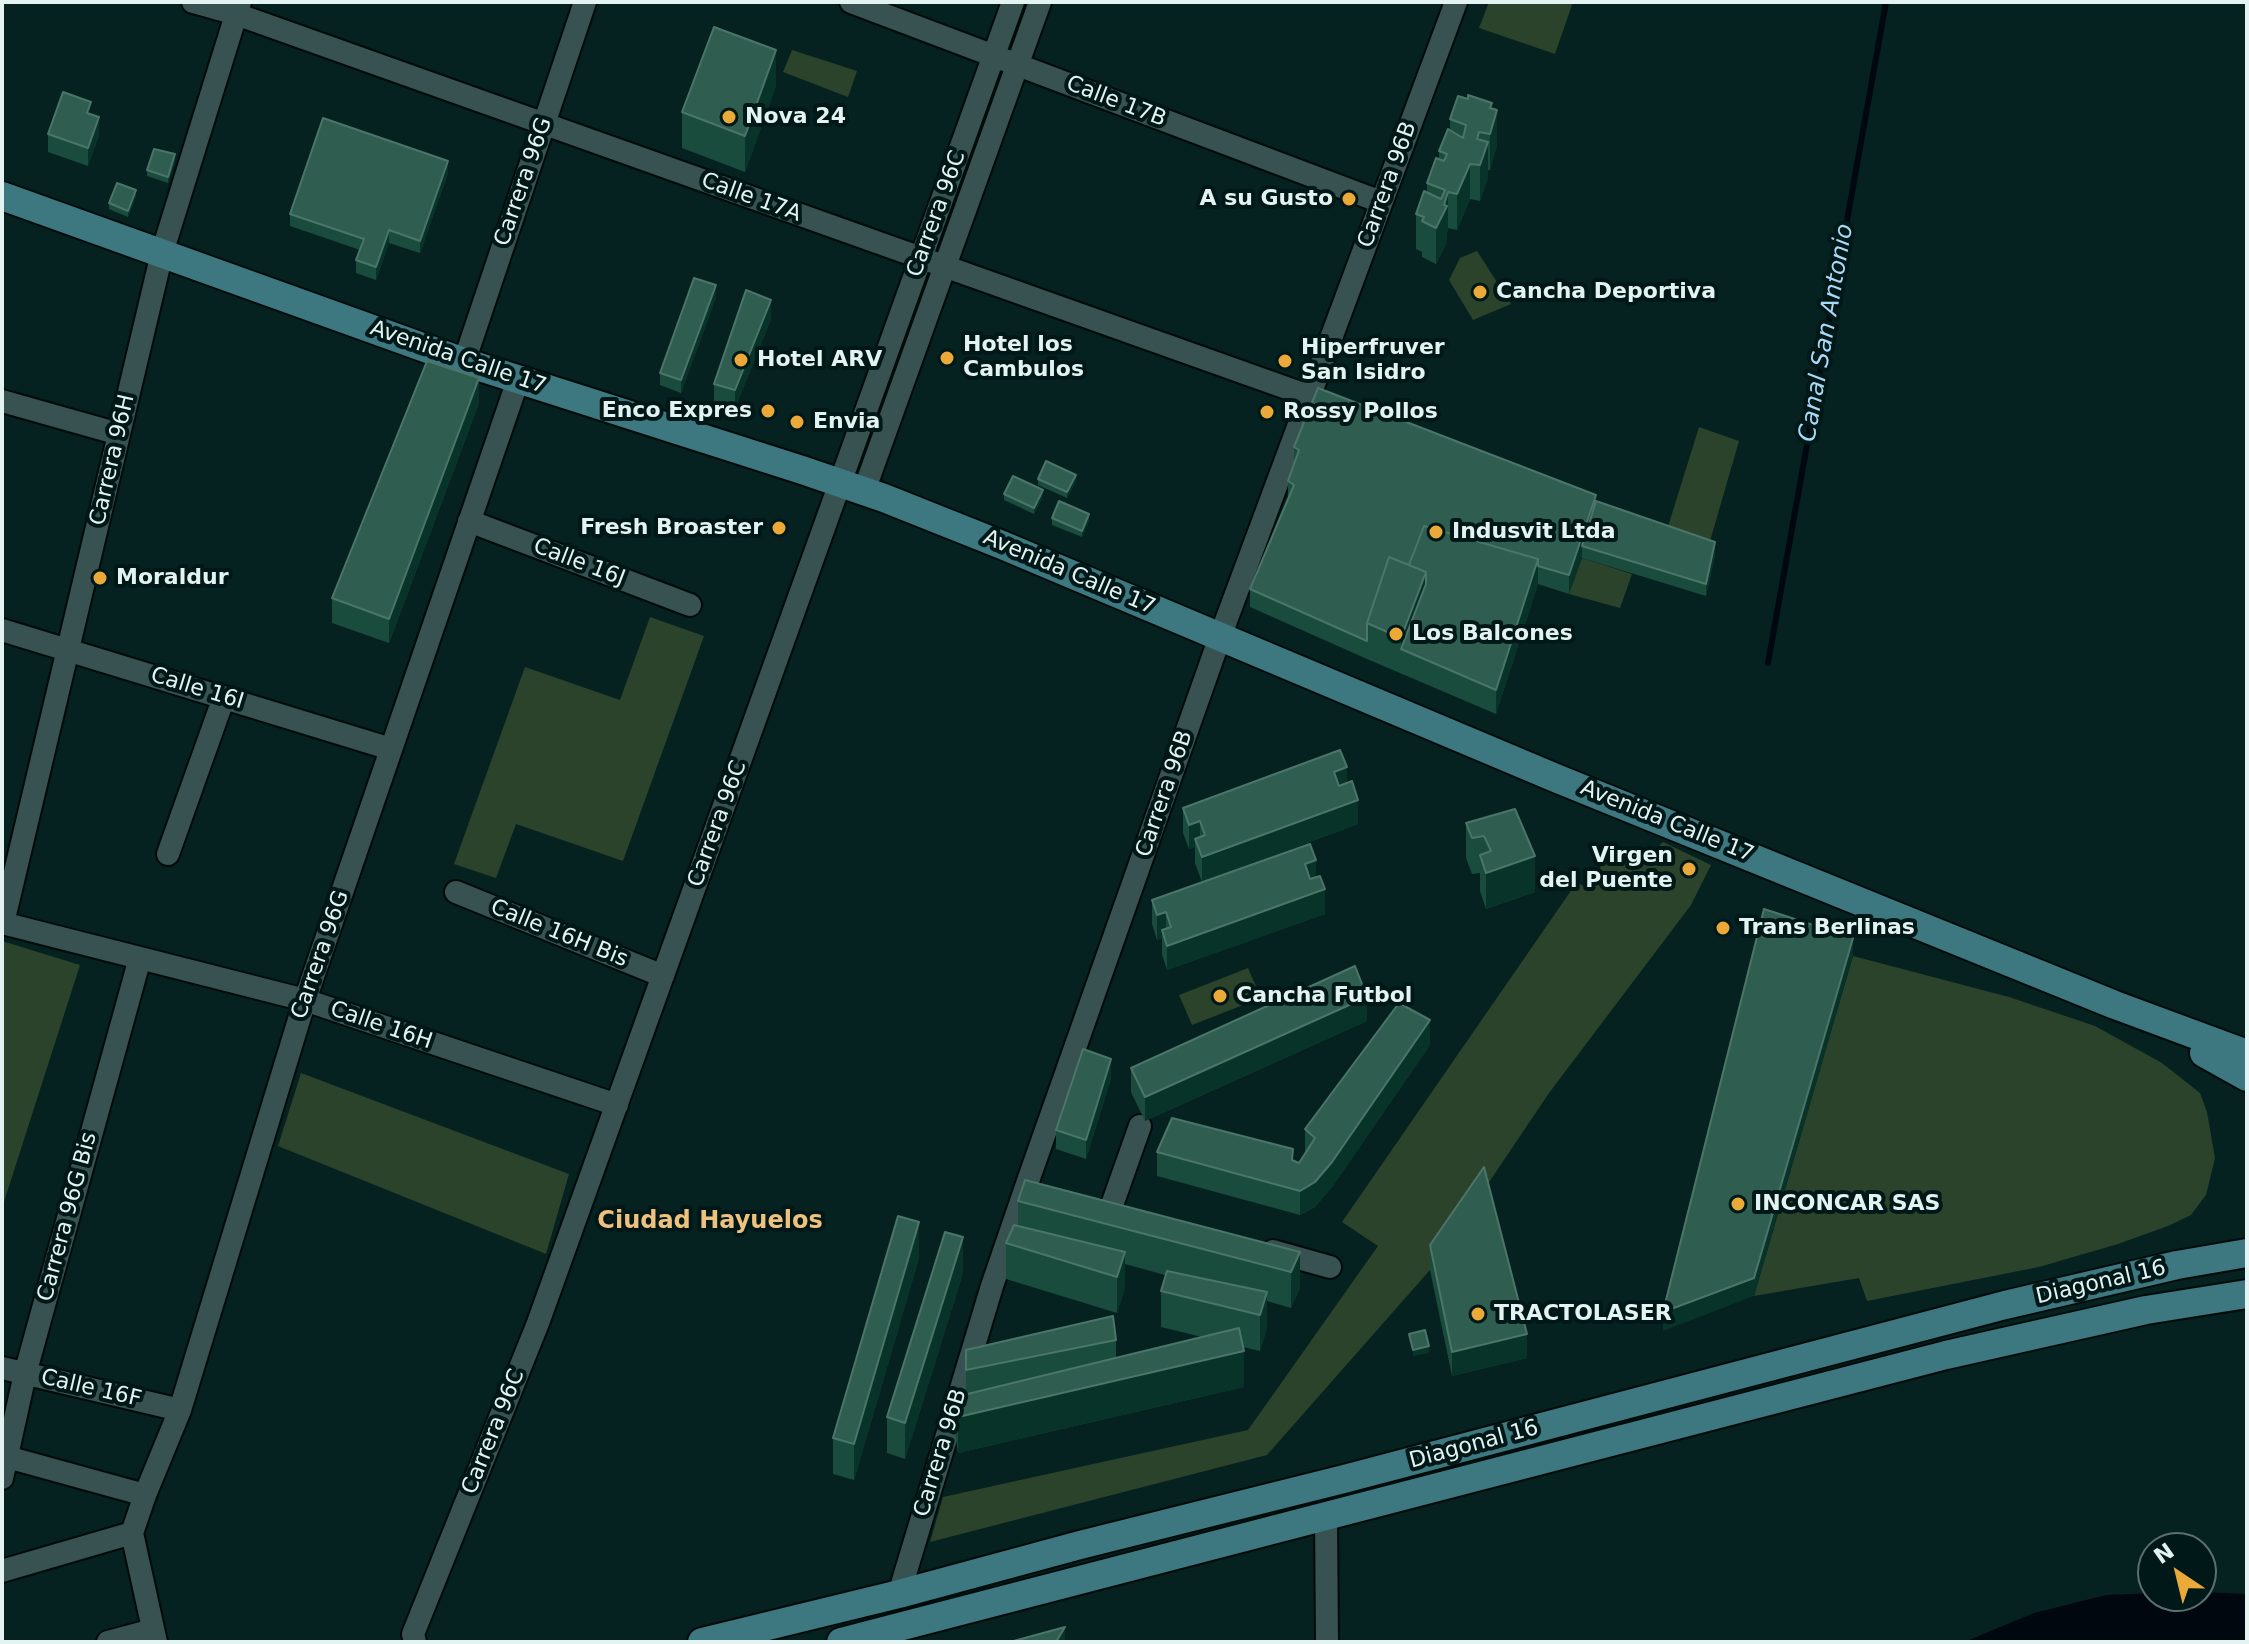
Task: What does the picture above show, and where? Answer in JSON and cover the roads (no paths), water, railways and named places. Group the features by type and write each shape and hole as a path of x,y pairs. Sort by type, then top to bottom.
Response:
{"main road":[{"name":"Avenida Calle 17","path":"2,196 464,362 852,487 968,531 1558,779 2115,1005 2247,1054"},
{"name":"Avenida Calle 17","path":"2115,1005 2247,1077"},
{"name":"Diagonal 16","path":"702,1642 899,1594 2005,1305 2247,1253"},
{"name":"Diagonal 16","path":"841,1642 1946,1355 2146,1310 2247,1294"}],"street":[{"name":"Calle 17A","path":"193,2 238,8 544,124 1309,396"},
{"name":"Carrera 96G","path":"464,362 585,2"},
{"name":"Calle 17B","path":"851,2 1381,202"},
{"name":"Carrera 96C","path":"852,487 922,258 1013,2"},
{"name":"Carrera 96C","path":"415,1642 413,1634 538,1323 663,976 852,487 945,266 1040,2"},
{"name":"Carrera 96B","path":"899,1594 992,1286 1035,1183 1220,637 1456,2"},
{"name":"Carrera 96H","path":"3,923 162,253 238,8"},
{"name":"Carrera 96G","path":"132,1533 180,1410 305,1000 518,380"},
{"path":"2,401 119,434"},
{"name":"Calle 16J","path":"469,521 690,605"},
{"name":"Calle 16I","path":"2,630 391,749"},
{"path":"168,854 224,697"},
{"name":"Calle 16H Bis","path":"456,892 663,976"},
{"name":"Calle 16H","path":"3,923 305,1000 617,1105"},
{"name":"Carrera 96G Bis","path":"4,1468 25,1374 140,958"},
{"path":"1112,1205 1140,1126"},
{"path":"1257,1246 1330,1267"},
{"name":"Calle 16F","path":"2,1368 180,1410"},
{"path":"4,1468 145,1495"},
{"path":"1326,1516 1327,1642"},
{"path":"2,1571 132,1533 154,1636 108,1642"}],"waterway":[{"name":"Canal San Antonio","path":"1768,663 1886,2"}],"place":[{"name":"Nova 24","path":"729,117"},
{"name":"A su Gusto","path":"1349,199"},
{"name":"Cancha Deportiva","path":"1480,292"},
{"name":"Hotel los Cambulos","path":"947,358"},
{"name":"Hotel ARV","path":"741,360"},
{"name":"Hiperfruver San Isidro","path":"1285,361"},
{"name":"Enco Expres","path":"768,411"},
{"name":"Rossy Pollos","path":"1267,412"},
{"name":"Envia","path":"797,422"},
{"name":"Fresh Broaster","path":"779,528"},
{"name":"Indusvit Ltda","path":"1436,532"},
{"name":"Moraldur","path":"100,578"},
{"name":"Los Balcones","path":"1396,634"},
{"name":"Virgen del Puente","path":"1689,869"},
{"name":"Trans Berlinas","path":"1723,928"},
{"name":"Cancha Futbol","path":"1220,996"},
{"name":"INCONCAR SAS","path":"1738,1204"},
{"name":"TRACTOLASER","path":"1478,1314"}],"district":[{"name":"Ciudad Hayuelos","path":"710,1222"}]}
